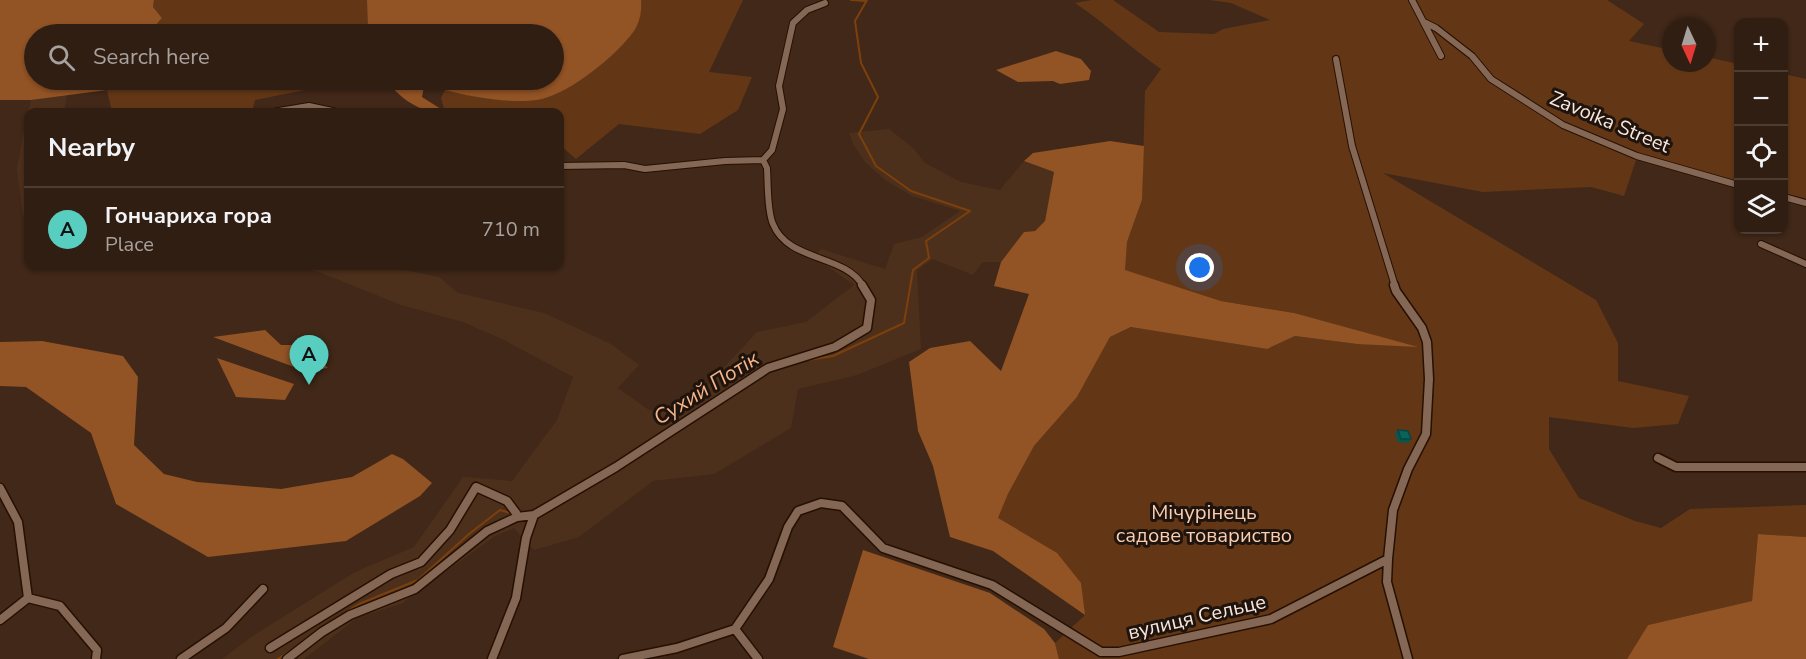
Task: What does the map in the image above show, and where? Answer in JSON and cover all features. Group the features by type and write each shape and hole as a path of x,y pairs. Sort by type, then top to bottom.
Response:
{"street":[{"path":"1412,0 1441,56"},
{"path":"564,166 624,165 645,169 725,161 764,160 772,150 783,109 779,86 793,23 807,10 825,3"},
{"name":"Zavoika Street","path":"1424,22 1436,28 1465,50 1491,79 1563,124 1637,156 1734,184"},
{"path":"1336,59 1352,147 1396,291 1422,328 1427,342 1429,379 1426,434 1408,469 1393,510 1388,559 1387,582 1408,659"},
{"path":"297,108 309,106 318,108"},
{"path":"287,659 312,639 359,610 398,598 424,583 479,535 503,520 534,515 616,467 768,368 835,347 867,328 871,300 857,275 797,249 781,238 772,223 764,160"},
{"path":"1788,198 1806,203"},
{"path":"1761,244 1806,264"},
{"path":"1658,458 1676,467 1806,467"},
{"path":"270,648 391,574 421,562 450,530 476,487 507,501 516,513"},
{"path":"0,488 18,522 28,597"},
{"name":"вулиця Сельце","path":"735,629 769,579 788,527 798,511 821,504 842,506 883,548 992,585 1101,652 1119,652 1271,619 1388,559"},
{"path":"492,659 516,598 526,538 534,515"},
{"path":"181,659 226,628 263,589"},
{"path":"0,620 28,597"},
{"path":"28,597 60,606 97,650 96,659"},
{"path":"623,659 678,648 735,629 758,659"}],"shaded area":[{"path":"0,0 154,0 153,7 162,18 157,24 24,24 24,90 107,90 31,100 0,100"},
{"path":"367,0 641,0 639,20 626,41 605,62 564,90 564,24 368,24"},
{"path":"1056,51 1081,59 1091,71 1089,80 1060,84 1053,81 1018,82 996,70"},
{"path":"395,90 423,90 422,97 439,108 420,108"},
{"path":"445,90 564,90 531,101 480,98"},
{"path":"67,94 65,108 29,108 31,100"},
{"path":"889,129 913,148 925,163 961,182 1000,190 1024,161 1054,172 1045,221 1035,231 1024,232 1001,262 983,262 973,275 933,259 917,270 921,349 857,375 798,389 791,428 714,474 653,481 579,537 534,550 514,528 495,536 401,604 358,617 304,659 222,659 254,635 355,572 414,547 463,477 512,481 557,420 573,377 502,339 463,322 401,305 310,270 405,270 439,277 458,293 544,313 611,344 639,365 618,388 649,410 686,408 757,332 806,322 854,285 814,257 821,249 885,269 894,244 922,237 960,211 912,196 885,180 866,163 854,146 849,133"},
{"path":"24,131 24,216 17,169"},
{"path":"1110,141 1144,146 1142,200 1127,242 1125,270 1221,301 1294,313 1418,347 1357,344 1295,336 1267,349 1131,327 1110,337 1077,397 1034,446 998,518 1057,553 1081,583 1085,615 993,551 950,537 933,466 918,431 909,362 930,348 970,341 1001,371 1029,294 994,286 1001,262 1024,232 1035,231 1045,221 1054,172 1024,161 1033,153"},
{"path":"265,330 281,345 302,345 328,368 305,371 213,337"},
{"path":"42,341 123,356 138,377 134,445 164,474 197,482 281,489 352,477 392,454 403,459 432,483 420,496 346,541 208,557 116,504 91,433 26,387 0,386 0,342"},
{"path":"217,358 294,384 285,400 236,397"},
{"path":"1758,534 1806,537 1806,659 1627,659 1648,625 1752,601"},
{"path":"863,550 990,593 1044,629 1055,643 1059,659 869,659 833,647"}],"green space":[{"path":"154,0 367,0 368,24 157,24 162,18 153,7"},
{"path":"641,0 743,0 709,72 752,77 738,110 700,134 619,124 576,159 564,148 564,108 444,108 441,98 445,90 472,96 516,100 542,90 564,90 564,82 592,71 634,31"},
{"name":"Мічурінець садове товариство","path":"1113,0 1159,32 1214,34 1223,29 1270,20 1231,3 1210,0 1607,0 1644,24 1629,41 1662,48 1662,72 1716,72 1716,59 1734,63 1734,184 1637,157 1624,196 1591,187 1483,192 1383,173 1596,300 1618,343 1618,381 1689,396 1678,424 1633,428 1549,417 1549,449 1579,498 1635,521 1661,528 1690,509 1806,505 1806,537 1758,534 1752,601 1648,625 1627,659 1059,659 1055,643 1085,615 998,518 1034,446 1077,397 1110,337 1132,327 1267,349 1295,336 1357,344 1294,313 1221,301 1124,270 1127,242 1142,200 1145,91 1161,69 1075,3"},
{"path":"1788,75 1806,79 1806,203 1788,198"},
{"path":"107,90 305,90 255,100 253,108 111,108"}],"building":[{"path":"1398,430 1408,431 1411,439 1401,439"}],"waterway":[{"path":"851,0 866,1"},
{"name":"Сухий Потік","path":"808,360 833,356 904,323 913,270 929,258 926,241 970,211 911,191 876,166 859,134 878,97 861,63 855,21 867,0"},
{"name":"Сухий Потік","path":"324,626 359,604 418,580 469,534 500,510 514,514"},
{"name":"Сухий Потік","path":"278,659 293,649"}],"place":[{"name":"Гончариха гора","path":"309,385"}]}
